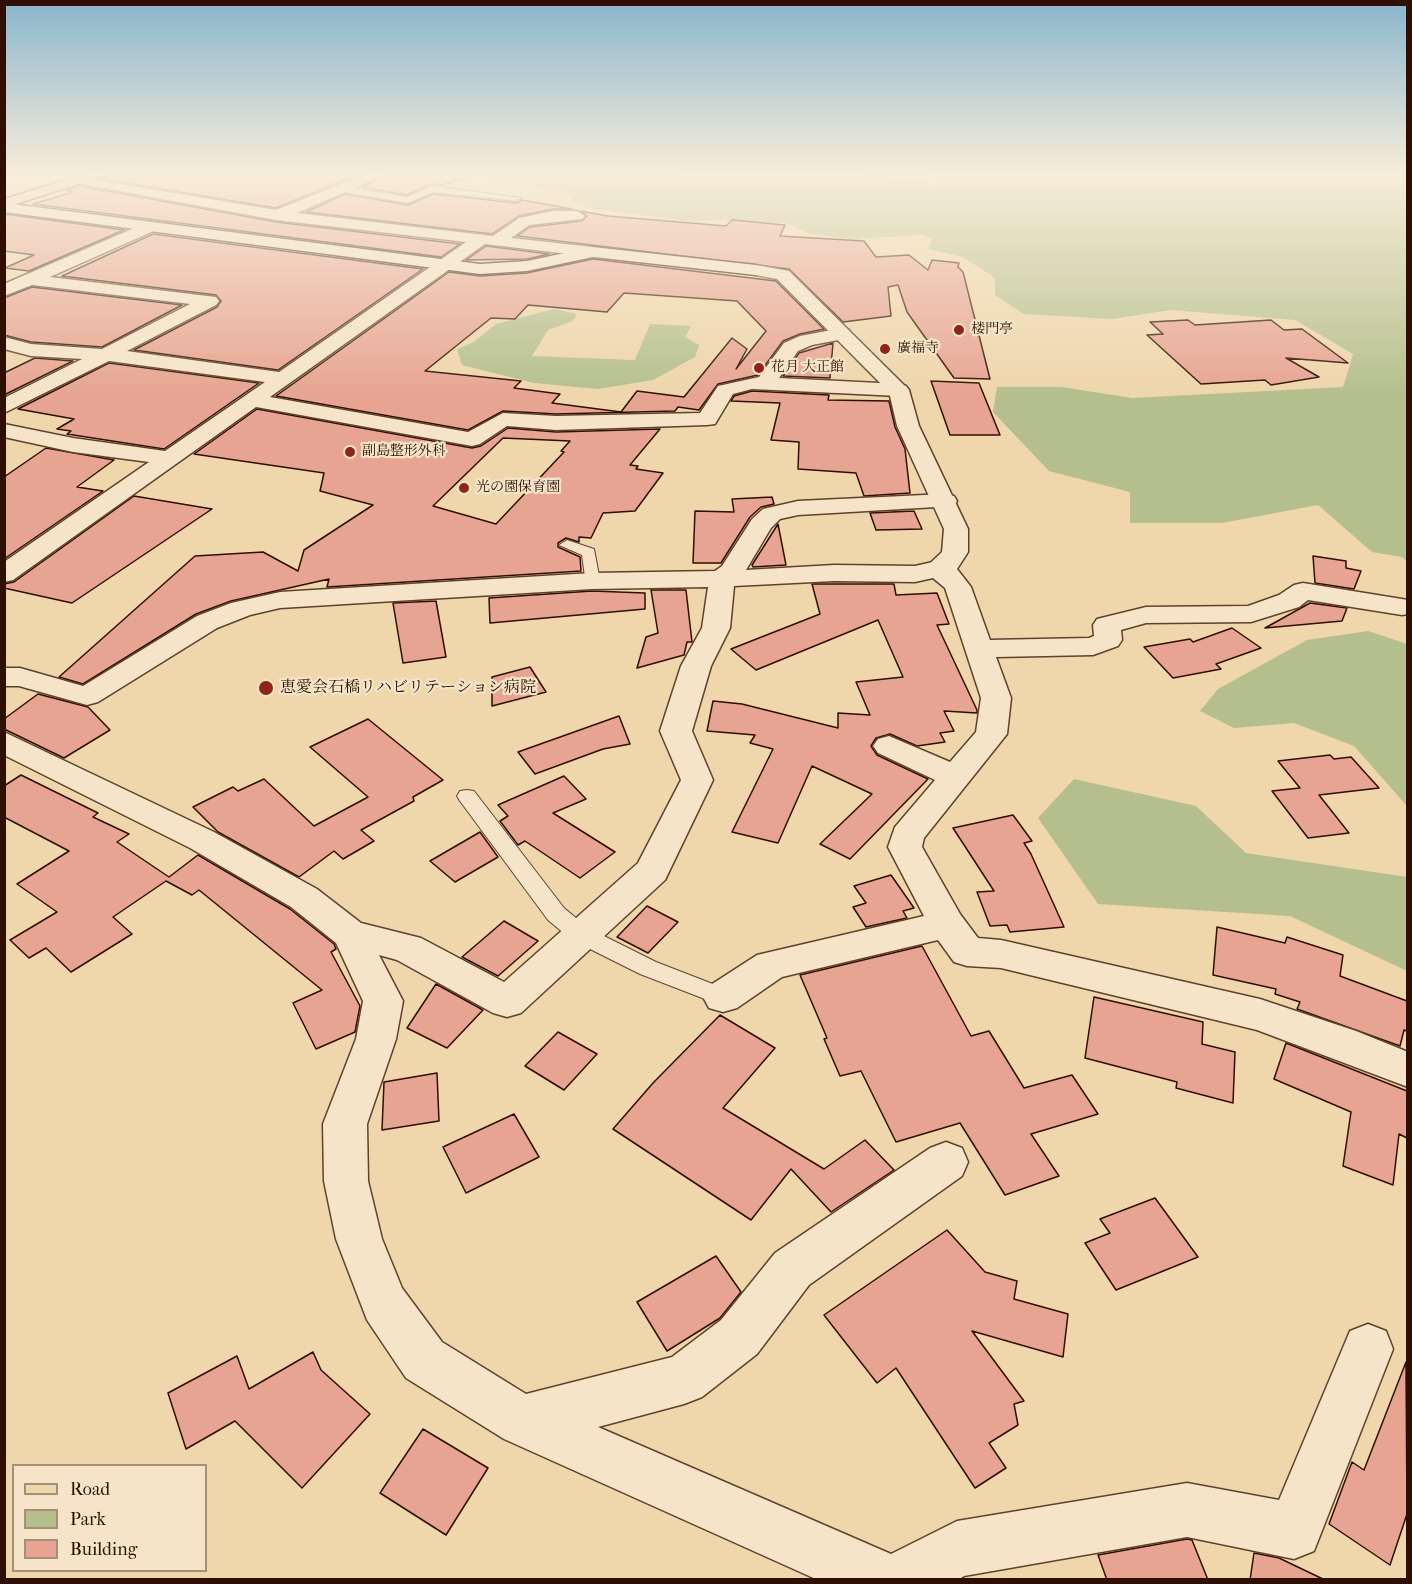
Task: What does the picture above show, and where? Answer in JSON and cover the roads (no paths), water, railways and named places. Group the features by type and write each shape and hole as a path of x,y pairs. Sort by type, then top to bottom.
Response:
{"street":[{"path":"4,291 103,248"},
{"path":"314,248 480,269 510,268 593,252"},
{"path":"4,574 443,264 473,248"},
{"path":"4,677 20,677 87,696 207,622 241,609 280,600 592,581 722,579 834,573 915,574 937,569 948,563 955,552 956,529 945,501 908,426 899,390 783,275 557,248"},
{"path":"4,273 54,270"},
{"path":"4,407 109,355 210,301 33,280"},
{"path":"764,384 791,347 807,340 842,334"},
{"path":"4,343 32,350 109,355 282,378"},
{"path":"251,400 472,439 504,419 556,423 707,419 725,390 750,384 899,390"},
{"path":"4,430 73,445 170,458"},
{"path":"4,742 202,840 304,898 350,934 408,948 507,1002 652,871 697,780 676,731 696,666 716,628 722,579 732,571 761,524 772,514 798,508 945,501"},
{"path":"937,569 948,575 958,587 996,698 991,734 907,835 905,847 947,924 967,952 1001,954 1260,1015 1342,1043 1407,1070"},
{"path":"979,649 1093,646 1108,640 1107,625 1146,615 1251,614 1289,601 1303,591 1402,607"},
{"path":"889,746 956,777"},
{"path":"723,997 771,964 947,924"},
{"path":"350,934 383,1001 376,1039 345,1124 346,1181 359,1239 384,1303 424,1360 522,1421 885,1580"},
{"path":"522,1421 684,1379 739,1337 792,1269 946,1162"},
{"path":"900,1580 957,1550 1187,1510 1294,1531 1368,1348"}],"lane":[{"path":"567,545 589,552 592,581"},
{"path":"467,796 556,914 580,934 648,968 723,997"}],"place":[{"name":"楼門亭","path":"959,330"},
{"name":"廣福寺","path":"885,349"},
{"name":"花月 大正館","path":"759,368"},
{"name":"副島整形外科","path":"350,452"},
{"name":"光の園保育園","path":"464,488"},
{"name":"恵愛会石橋リハビリテーション病院","path":"266,688"}]}
